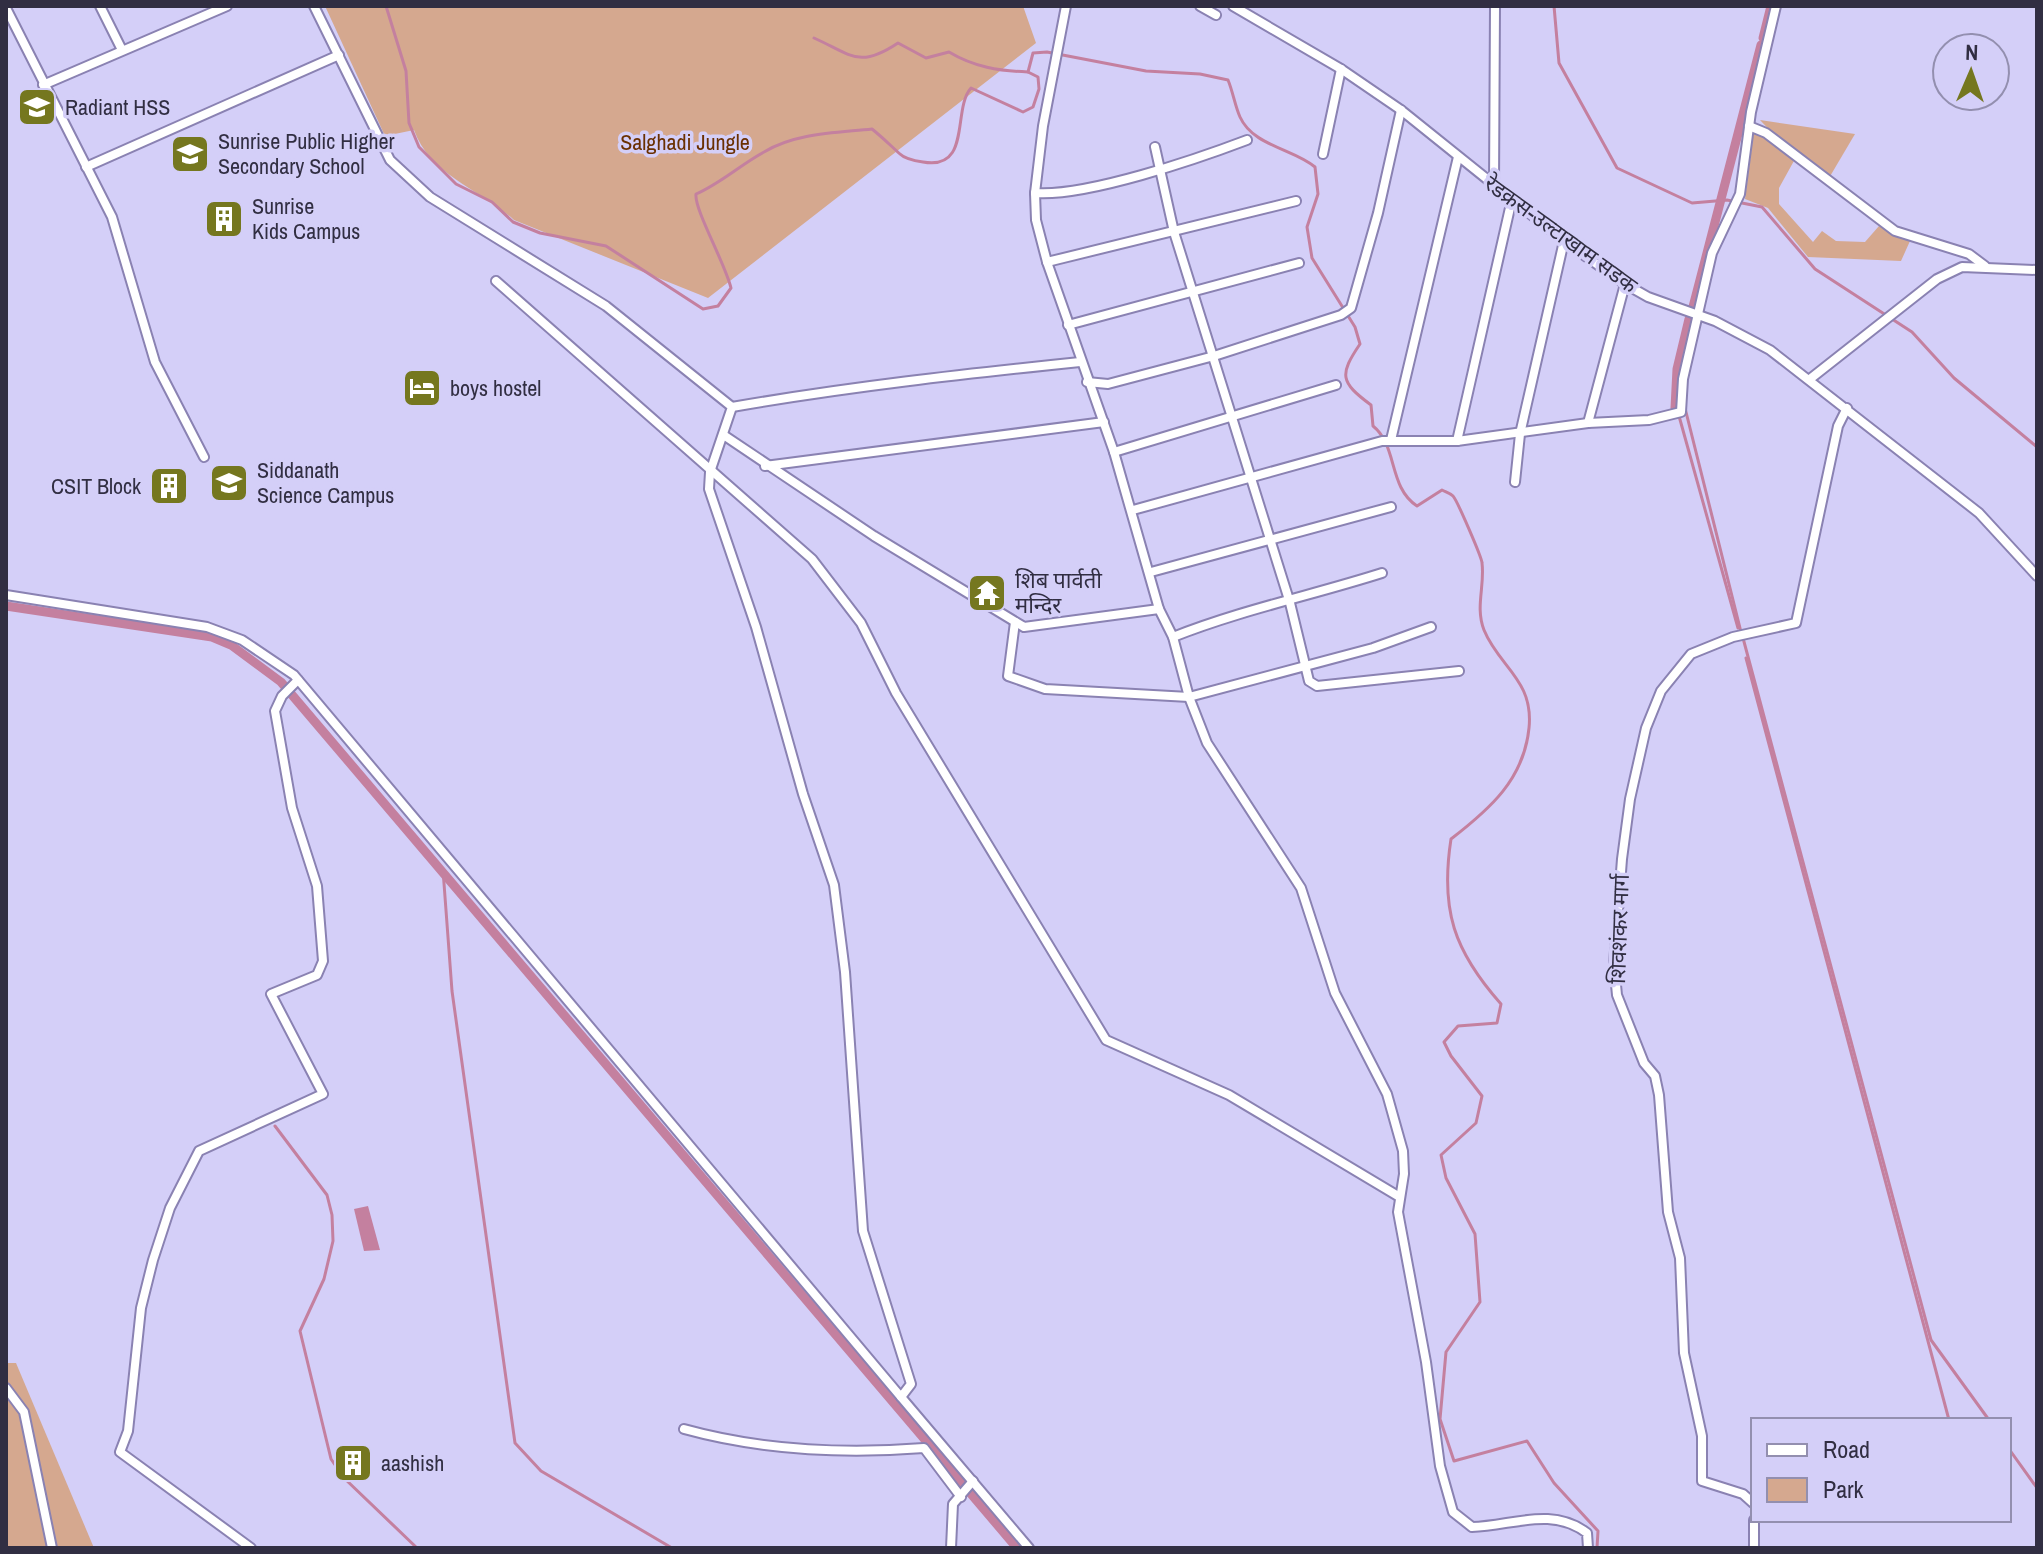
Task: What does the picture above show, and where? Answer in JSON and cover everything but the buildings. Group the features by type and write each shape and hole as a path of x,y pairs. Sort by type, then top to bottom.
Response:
{"street":[{"path":"100,6 122,50"},
{"path":"43,85 209,9 227,6"},
{"path":"314,6 390,160 430,197 606,306 732,407 863,384 903,383 1080,362"},
{"path":"1066,6 1061,46 1043,126 1035,193 1036,220 1080,362 1133,510 1159,609 1173,637 1189,697 1207,743 1301,888 1335,993 1387,1094 1403,1151 1404,1174 1398,1196 1398,1212 1426,1362 1440,1466 1453,1512 1472,1527 1526,1518 1575,1524 1587,1533 1588,1548"},
{"path":"1200,6 1216,15"},
{"name":"रेडक्रस-उल्टाखाम सडक","path":"1233,6 1341,69 1401,110 1564,241 1625,284 1648,297 1698,314 1770,350 1979,513 2037,576"},
{"path":"1494,185 1495,6"},
{"path":"1133,510 1250,481 1386,441 1406,444 1457,441 1588,423 1649,420 1683,410 1683,379 1712,253 1740,194 1749,126 1776,6"},
{"path":"6,8 112,217 155,362 204,457"},
{"path":"86,167 339,55"},
{"path":"1323,154 1341,69"},
{"path":"1087,382 1108,384 1214,356 1341,315 1351,308 1378,213 1401,110"},
{"path":"1749,126 1766,133 1895,231 1959,250 1985,266"},
{"path":"1035,193 1065,193 1247,140"},
{"path":"1155,147 1174,232 1290,603 1309,681 1317,686 1459,671"},
{"path":"1386,441 1458,157"},
{"path":"1457,441 1512,199"},
{"path":"1047,262 1296,201"},
{"path":"1515,482 1520,434 1564,241"},
{"path":"1068,325 1194,294 1299,263"},
{"path":"1810,379 1937,279 1962,267 2037,270"},
{"path":"496,281 812,559 861,623 896,693 1106,1040 1229,1095 1398,1196"},
{"path":"1588,423 1625,284"},
{"path":"1114,452 1336,385"},
{"path":"732,407 725,436 710,472 709,489 756,627 803,794 834,885 845,972 863,1231 911,1384 901,1397"},
{"name":"शिवशंकर मार्ग","path":"1751,1501 1743,1494 1702,1481 1702,1436 1684,1353 1680,1258 1668,1212 1659,1095 1655,1076 1644,1063 1617,995 1614,964 1620,887 1630,799 1652,708 1691,654 1741,634 1796,624 1838,426 1847,408"},
{"path":"765,466 1104,422"},
{"path":"725,436 765,466 1024,627 1159,609"},
{"path":"1151,572 1391,507"},
{"path":"1173,637 1225,617 1290,603 1382,573"},
{"path":"6,595 207,627 242,640 296,682 1029,1548"},
{"path":"1015,622 1008,676 1045,689 1189,697 1373,648 1431,627"},
{"path":"251,1548 120,1452 128,1431 141,1308 153,1260 170,1208 199,1151 323,1094 271,994 317,975 323,961 317,886 292,808 275,711 296,682"},
{"path":"6,1388 24,1412 52,1548"},
{"path":"684,1429 765,1443 868,1452 924,1448 962,1496"},
{"path":"951,1548 953,1504 971,1483"},
{"path":"1754,1522 1754,1548"}],"green space":[{"name":"Salghadi Jungle","path":"325,6 1023,6 1036,43 708,298 514,220 444,170 422,146 414,130 385,136"},
{"path":"1760,120 1855,134 1829,178 1777,138"},
{"path":"1754,130 1795,159 1779,188 1779,204 1813,242 1822,231 1836,241 1865,242 1879,226 1910,241 1901,261 1808,257 1768,208 1745,199"},
{"path":"6,1363 16,1363 94,1548 6,1548"}],"shaded area":[{"path":"368,1206 380,1250 364,1251 354,1209"}],"waterway":[{"path":"386,6 406,71 409,123 419,147 456,184 492,202 513,222 540,233 606,246 703,309 718,306 731,288 700,212 696,194 776,146 802,137 830,133 872,129 905,157 938,162 948,157 955,148 965,98 971,88 1023,112 1033,107 1039,89 1038,77 1028,72 1033,53 1047,52 1146,71 1200,74 1228,80 1238,113 1246,127 1264,141 1315,167 1318,194 1307,227 1312,258 1355,327 1360,344 1348,363 1348,384 1371,405 1373,426 1386,444 1401,488 1408,498 1417,506 1442,490 1455,500 1482,563 1480,613 1484,630 1521,686 1529,712 1526,746 1512,778 1492,804 1451,839 1448,887 1454,928 1472,966 1501,1004 1497,1023 1458,1026 1444,1042 1482,1096 1476,1123 1441,1155 1446,1178 1475,1234 1480,1302 1446,1352 1440,1419 1454,1461 1527,1441 1554,1483 1598,1531 1597,1548"},
{"path":"1554,6 1559,63 1617,168 1692,203 1727,200 1762,207 1815,269 1912,332 1954,378 2037,447"},
{"path":"1763,38 1771,6"},
{"path":"814,38 856,57 874,56 898,43 926,58 949,52 987,67 1028,72"},
{"path":"1693,307 1761,45"},
{"path":"1675,408 1677,369 1689,319"},
{"path":"1685,408 1741,632"},
{"path":"1679,416 1738,628"},
{"path":"6,606 212,637 231,645 281,682 1017,1548"},
{"path":"1743,638 1931,1340 1988,1418"},
{"path":"1746,658 1948,1418"},
{"path":"443,870 452,991 515,1443 541,1471 672,1548"},
{"path":"275,1126 327,1195 332,1215 333,1241 324,1279 300,1331 331,1459 344,1478 417,1548"},
{"path":"2011,1452 2037,1488"}],"place":[{"name":"Radiant HSS","path":"37,107"},
{"name":"Sunrise Public Higher Secondary School","path":"190,154"},
{"name":"Sunrise Kids Campus","path":"224,219"},
{"name":"boys hostel","path":"422,388"},
{"name":"Siddanath Science Campus","path":"229,483"},
{"name":"CSIT Block","path":"169,486"},
{"name":"शिब पार्वती मन्दिर","path":"987,593"},
{"name":"aashish","path":"353,1463"}]}
